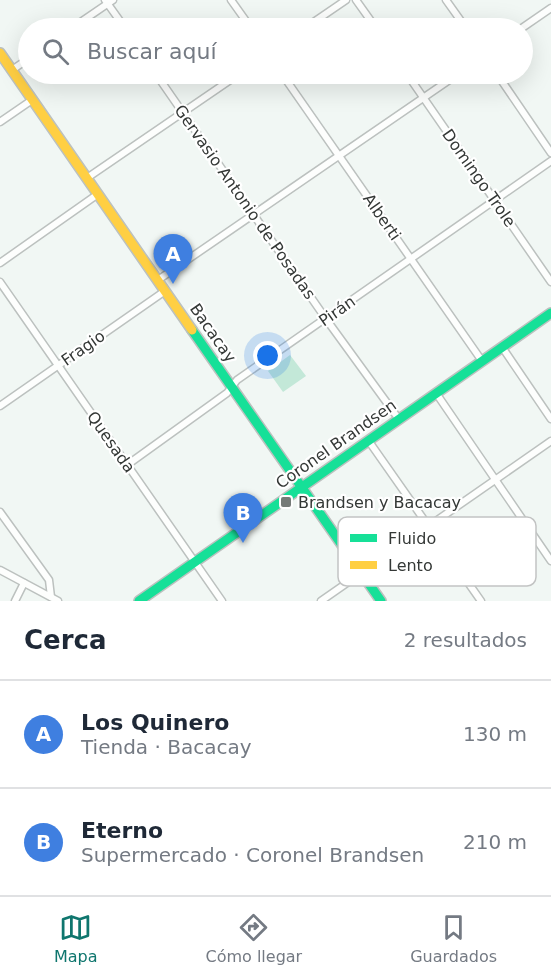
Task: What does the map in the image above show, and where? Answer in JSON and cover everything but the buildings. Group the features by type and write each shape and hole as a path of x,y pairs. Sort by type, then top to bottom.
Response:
{"street":[{"path":"231,0 243,18"},
{"path":"320,18 346,0"},
{"path":"356,0 369,18"},
{"path":"446,0 459,18"},
{"path":"86,18 109,1 119,18"},
{"path":"533,20 551,8"},
{"name":"Bacacay","path":"0,53 18,79"},
{"path":"12,70 18,66"},
{"name":"Bacacay","path":"21,84 338,539"},
{"name":"Gervasio Antonio de Posadas","path":"163,84 326,319 398,418"},
{"path":"87,178 224,84"},
{"name":"Alberti","path":"289,84 482,361"},
{"name":"Domingo Trole","path":"414,84 551,282"},
{"path":"158,280 443,84"},
{"path":"504,84 551,153"},
{"path":"0,122 32,100"},
{"name":"Pirán","path":"127,465 227,393 237,380 551,161"},
{"path":"0,263 98,194"},
{"name":"Quesada","path":"0,282 222,601"},
{"name":"Fragio","path":"0,406 165,291"},
{"name":"Coronel Brandsen","path":"139,601 551,313"},
{"path":"502,347 551,419"},
{"path":"436,393 521,517"},
{"path":"368,440 423,517"},
{"path":"442,517 551,441"},
{"path":"1,516 49,580 54,599"},
{"path":"536,539 551,561"},
{"path":"0,570 54,599"},
{"path":"15,601 24,583"},
{"path":"321,601 342,586"},
{"name":"Bacacay","path":"370,586 381,601"},
{"path":"471,586 481,601"}],"green space":[{"path":"290,355 306,376 283,392 268,371"}],"traffic: fast":[{"path":"139,601 551,313"},
{"path":"192,330 338,539"},
{"path":"371,586 381,601"}],"traffic: slow":[{"path":"0,53 18,79"},
{"path":"21,84 192,330"}],"place":[{"name":"Los Quinero","path":"173,284"},
{"name":"Brandsen y Bacacay","path":"286,502"},
{"name":"Eterno","path":"243,543"}]}
